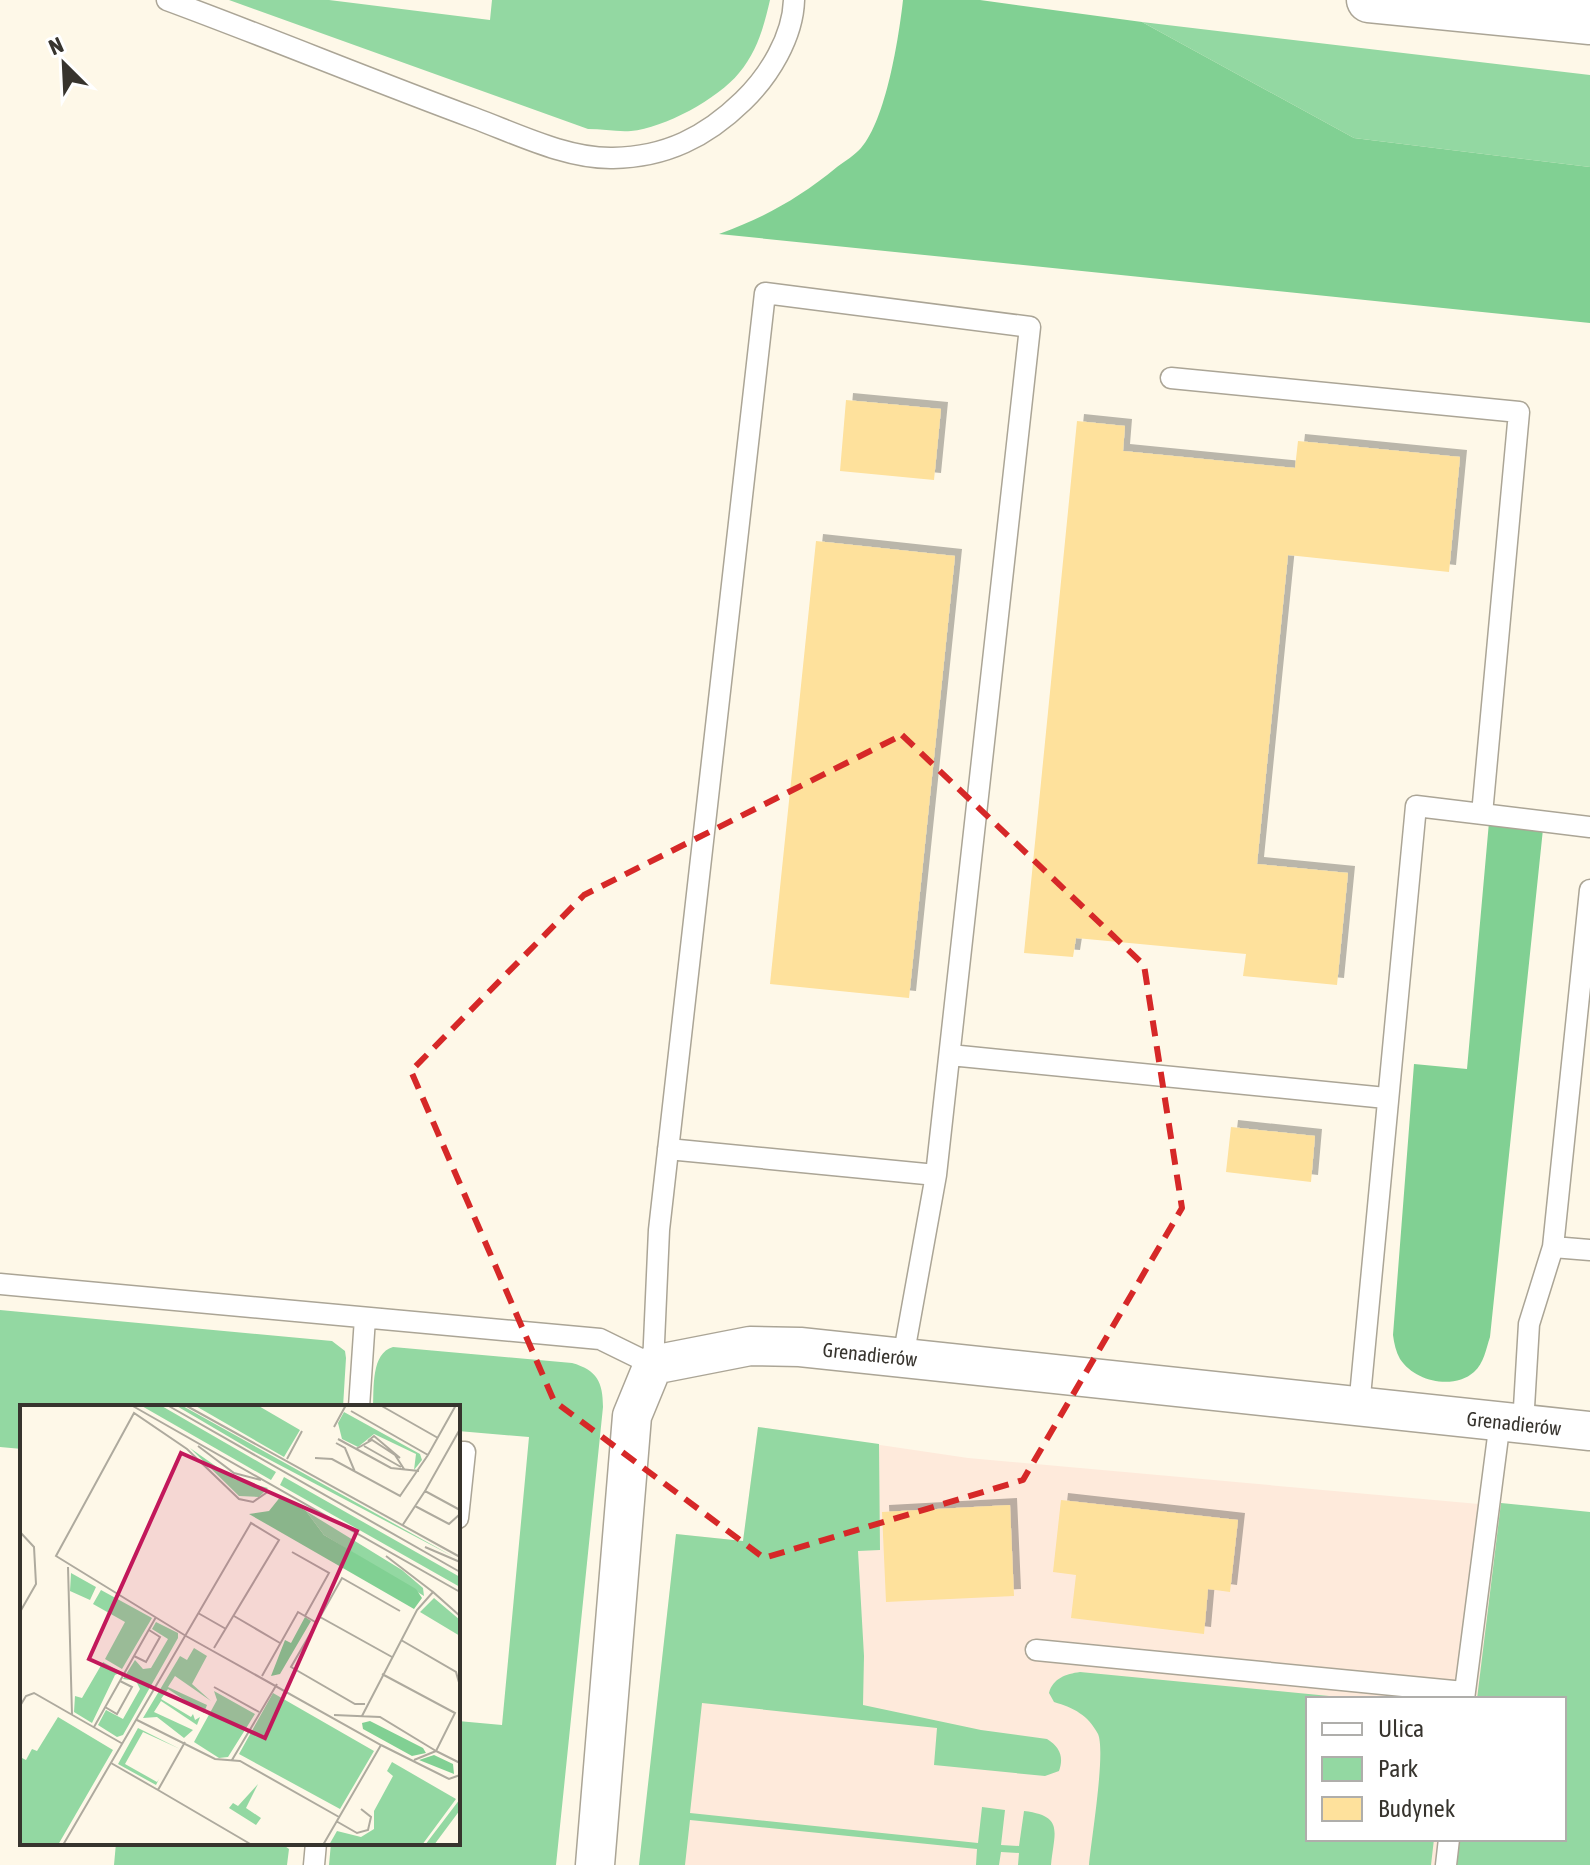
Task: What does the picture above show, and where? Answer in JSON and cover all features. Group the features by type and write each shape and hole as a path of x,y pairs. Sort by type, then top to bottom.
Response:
{"main road":[{"path":"1369,0 1590,22"},
{"path":"1450,9 1590,34"}],"street":[{"name":"Grenadierów","path":"653,1365 750,1346 800,1347 1590,1431"},
{"path":"595,1865 632,1416 653,1365"}],"lane":[{"path":"167,0 356,75 515,133 581,154 614,158 670,149 698,137 720,121 751,93 771,67 786,36 794,0"},
{"path":"0,1284 600,1339 653,1365 659,1230 765,293 1030,327 936,1175 903,1358"},
{"path":"1171,378 1519,412 1482,814"},
{"path":"1359,1407 1416,806 1590,827"},
{"path":"1036,1650 1464,1695 1529,1324 1553,1247 1590,890"},
{"path":"950,1055 1386,1098"},
{"path":"668,1149 936,1175"},
{"path":"1553,1247 1590,1250"},
{"path":"359,1405 365,1318"},
{"path":"460,1452 465,1452 460,1499"},
{"path":"1446,1865 1449,1841"},
{"path":"314,1865 316,1845"}],"highlighted area":[{"path":"902,735 1144,965 1182,1208 1023,1480 764,1558 554,1401 411,1071 584,895"}],"shaded area":[{"path":"758,1427 968,1458 1590,1514 1590,1865 640,1865 676,1534 743,1541"}],"green space":[{"path":"229,0 329,0 490,20 492,0 770,0 755,48 730,83 690,111 644,129 626,131 588,129"},
{"path":"903,0 980,0 1142,22 1354,138 1590,167 1590,323 719,234 795,198 861,148 878,118 884,99 895,56"},
{"path":"1142,22 1590,75 1590,167 1354,138"},
{"path":"1489,822 1543,829 1490,1337 1474,1372 1466,1378 1446,1382 1425,1378 1407,1367 1397,1353 1393,1335 1414,1064 1467,1069"},
{"path":"0,1310 332,1341 345,1351 343,1405 20,1405 20,1449 0,1447"},
{"path":"393,1347 572,1363 593,1373 600,1384 603,1407 556,1865 329,1865 331,1845 460,1845 460,1721 502,1725 529,1437 460,1431 460,1405 373,1405 377,1364"},
{"path":"758,1427 879,1444 880,1550 858,1551 864,1656 863,1705 981,1730 1047,1739 1055,1745 1061,1761 1059,1771 1045,1776 934,1765 937,1728 702,1703 690,1813 978,1843 982,1807 1005,1810 1001,1845 1019,1846 1024,1811 1046,1817 1054,1828 1051,1865 1018,1865 1019,1853 1001,1852 999,1865 976,1865 977,1849 690,1820 685,1865 639,1865 676,1534 743,1541"},
{"path":"1501,1503 1590,1512 1590,1865 1457,1865 1460,1841 1566,1841 1566,1697 1477,1697"},
{"path":"1080,1672 1339,1697 1306,1697 1306,1841 1434,1841 1431,1865 1089,1865 1100,1744 1098,1734 1085,1717 1054,1702 1049,1693 1054,1684"},
{"path":"116,1845 283,1845 289,1849 287,1865 114,1865"}],"building":[{"path":"846,400 941,409 934,480 840,471"},
{"path":"1077,421 1125,426 1123,451 1295,468 1298,441 1460,457 1449,572 1288,555 1257,864 1348,873 1337,985 1243,976 1246,954 1076,938 1073,957 1024,953"},
{"path":"816,541 955,556 909,998 770,984"},
{"path":"1231,1127 1315,1136 1311,1182 1226,1172"},
{"path":"1061,1500 1238,1520 1230,1592 1208,1589 1204,1634 1071,1618 1076,1575 1053,1572"},
{"path":"1010,1505 1014,1596 886,1602 882,1512"}]}
